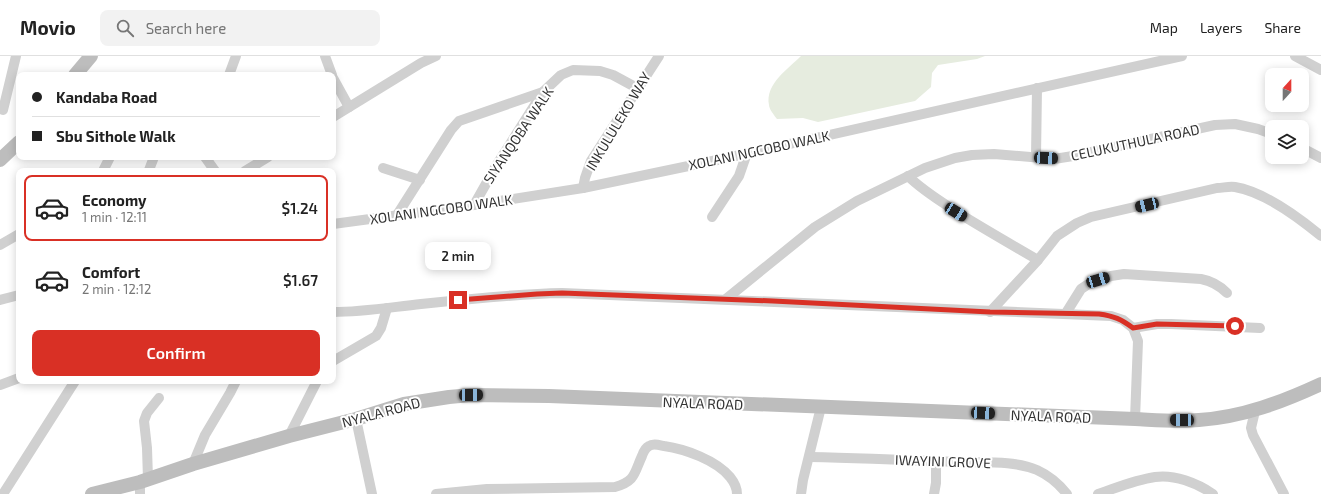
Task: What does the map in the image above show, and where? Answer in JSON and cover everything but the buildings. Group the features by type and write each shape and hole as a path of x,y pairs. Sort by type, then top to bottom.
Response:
{"street":[{"path":"3,110 16,56"},
{"path":"78,72 91,56"},
{"path":"230,72 236,56"},
{"path":"325,56 331,72"},
{"path":"336,115 436,56"},
{"name":"INKULULEKO WAY","path":"584,188 585,178 591,160 659,56"},
{"name":"XOLANI NGCOBO WALK","path":"336,224 474,205 584,188 1182,56"},
{"path":"1295,56 1321,70"},
{"name":"SIYANQOBA WALK","path":"474,205 493,171 543,92 561,75 573,70 581,69 600,71 613,75 637,88"},
{"path":"336,83 349,107"},
{"path":"1036,158 1037,88"},
{"path":"398,215 459,121 543,92"},
{"name":"CELUKUTHULA ROAD","path":"726,299 815,227 857,201 924,168 955,158 972,155 994,154 1054,159 1214,125 1235,124 1265,132"},
{"path":"0,160 16,145"},
{"path":"1309,152 1321,158"},
{"path":"712,217 739,176 747,153"},
{"path":"250,168 263,160"},
{"path":"383,168 420,180"},
{"path":"908,176 919,187 944,204 992,234 1038,260"},
{"path":"990,312 1038,260 1057,236 1077,223 1091,217 1217,188 1233,187 1257,194 1304,222 1321,236"},
{"path":"0,245 16,236"},
{"path":"1066,313 1081,288 1098,280 1124,274 1201,278 1219,285 1227,293"},
{"path":"336,312 458,300 562,293 1111,316 1123,320 1133,328 1138,342 1135,420"},
{"path":"0,300 16,296"},
{"path":"336,359 376,336 381,328 387,308"},
{"path":"1133,328 1157,324 1260,328"},
{"path":"0,385 16,379"},
{"path":"3,494 73,384"},
{"path":"193,464 205,435 234,384"},
{"path":"289,436 315,384"},
{"name":"NYALA ROAD","path":"92,494 143,485 193,464 289,436 356,419 404,404 471,395 549,396 719,404 821,406 1135,420 1198,421 1255,411 1321,384"},
{"path":"143,485 147,448 144,421 147,413 159,398"},
{"path":"801,494 821,406"},
{"path":"1255,411 1252,428 1253,435 1284,494"},
{"path":"356,419 372,494"},
{"path":"436,494 487,489 615,487 631,480 636,473 639,462 646,449 654,444 685,450 718,467 731,477 735,484 737,494"},
{"name":"IWAYINI GROVE","path":"810,457 1020,465 1036,469 1045,474 1067,494"},
{"path":"934,494 936,483 936,461"},
{"path":"1098,494 1147,478 1165,477 1196,484 1213,494"}],"shaded area":[{"path":"801,56 985,56 977,59 938,65 932,73 931,87 915,101 818,122 803,118 777,119 769,107 770,90 784,72"}],"route":[{"path":"458,300 562,293 773,301 990,312 1099,314 1123,320 1133,328 1157,324 1235,326"}]}
